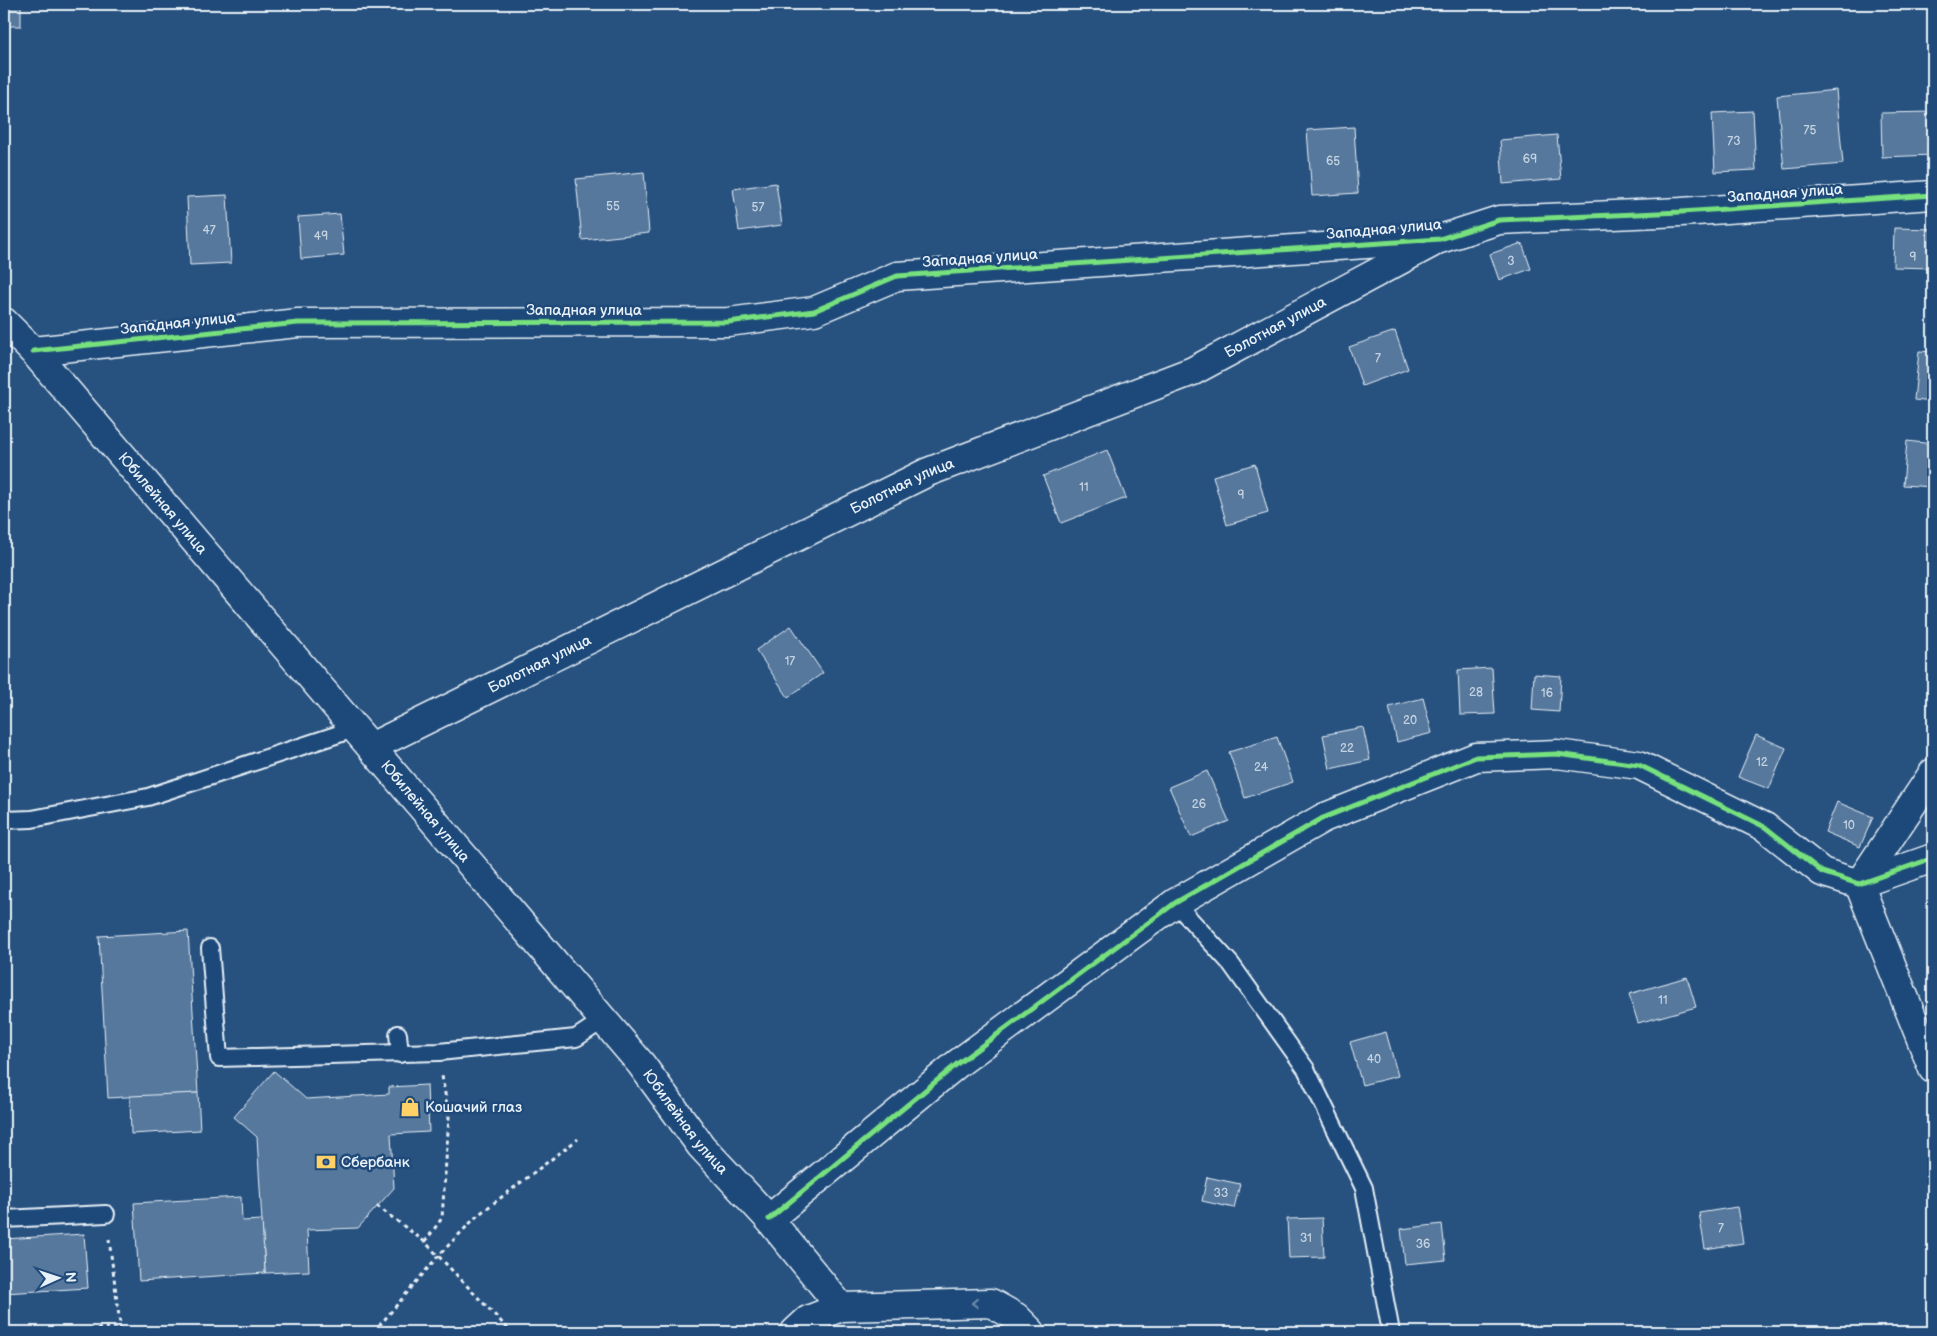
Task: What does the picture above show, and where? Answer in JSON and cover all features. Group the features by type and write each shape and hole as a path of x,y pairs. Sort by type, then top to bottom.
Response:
{"street":[{"name":"Западная улица","path":"33,351 298,322 728,322 814,311 897,276 1440,239 1499,220 1681,212 1933,195"},
{"name":"Болотная улица","path":"363,738 928,472 1193,371 1440,239"},
{"name":"Юбилейная улица","path":"4,322 33,351 641,1064 701,1146 769,1219 841,1307"},
{"path":"769,1219 957,1064 1175,903 1323,818 1476,757 1557,754 1639,766 1765,828 1822,872 1858,884 1933,858"},
{"path":"1858,884 1933,773"},
{"path":"1858,884 1933,1069"},
{"path":"795,1332 808,1320 841,1307 992,1303 1016,1317 1031,1332"}],"lane":[{"path":"4,820 32,819 148,797 363,738"},
{"path":"1175,903 1231,964 1306,1069 1364,1188 1391,1332"},
{"path":"210,948 219,1058 439,1052 576,1038 603,1020"},
{"path":"398,1034 400,1054"},
{"path":"4,1219 106,1214"}],"path":[{"path":"426,1242 442,1218 449,1117 439,1052"},
{"path":"374,1332 438,1254 478,1215 578,1139"},
{"path":"377,1206 426,1242 511,1332"},
{"path":"106,1214 121,1332"},
{"path":"25,1332 120,1327"}],"building":[{"path":"4,4 21,4 21,26 4,26"},
{"path":"1836,90 1843,164 1784,169 1777,96"},
{"path":"1753,111 1756,170 1715,172 1712,113"},
{"path":"1933,112 1933,155 1882,157 1881,113"},
{"path":"1354,127 1358,193 1312,196 1307,130"},
{"path":"1557,135 1561,179 1503,184 1500,140"},
{"path":"644,172 649,233 582,240 576,179"},
{"path":"776,183 782,225 739,231 733,189"},
{"path":"227,195 231,263 190,265 187,197"},
{"path":"340,214 344,255 301,259 298,217"},
{"path":"1894,228 1933,229 1933,268 1893,267"},
{"path":"1522,243 1531,269 1499,280 1490,254"},
{"path":"1395,331 1408,369 1362,386 1349,347"},
{"path":"1919,351 1933,352 1933,402 1914,400"},
{"path":"1907,441 1933,444 1933,487 1903,485"},
{"path":"1107,450 1126,498 1061,523 1043,476"},
{"path":"1255,464 1268,513 1227,525 1213,476"},
{"path":"791,626 823,673 788,697 756,650"},
{"path":"1492,668 1495,714 1460,715 1458,670"},
{"path":"1534,674 1561,676 1559,712 1532,710"},
{"path":"1423,698 1432,733 1397,742 1389,707"},
{"path":"1363,727 1370,760 1330,769 1323,735"},
{"path":"1756,735 1786,748 1769,789 1738,777"},
{"path":"1277,737 1293,782 1245,798 1229,752"},
{"path":"1207,771 1229,821 1191,837 1169,787"},
{"path":"1837,802 1873,817 1860,847 1825,832"},
{"path":"188,931 198,1093 108,1098 99,936"},
{"path":"1687,977 1696,1007 1638,1023 1629,994"},
{"path":"1386,1032 1398,1076 1362,1085 1350,1042"},
{"name":"Сбербанк","path":"274,1071 306,1099 389,1094 389,1087 427,1085 429,1132 391,1134 394,1188 358,1228 307,1230 309,1271 265,1273 257,1137 234,1117"},
{"path":"198,1093 200,1130 131,1134 130,1096"},
{"path":"1207,1177 1240,1184 1234,1208 1202,1201"},
{"path":"241,1197 242,1221 262,1220 265,1273 139,1281 134,1203"},
{"path":"1737,1207 1743,1243 1705,1249 1699,1213"},
{"path":"1322,1218 1324,1257 1289,1258 1287,1219"},
{"path":"1442,1224 1446,1260 1405,1264 1401,1229"},
{"path":"84,1234 88,1288 4,1293 4,1239"}],"cycle path":[{"path":"33,351 298,323 728,322 814,311 897,276 1440,239 1499,220 1681,212 1933,195"},
{"path":"769,1219 957,1064 1175,903 1323,818 1476,757 1557,754 1639,765 1765,827 1822,872 1859,884 1933,858"}],"place":[{"name":"Кошачий глаз","path":"410,1107"},
{"name":"Сбербанк","path":"326,1162"}]}
